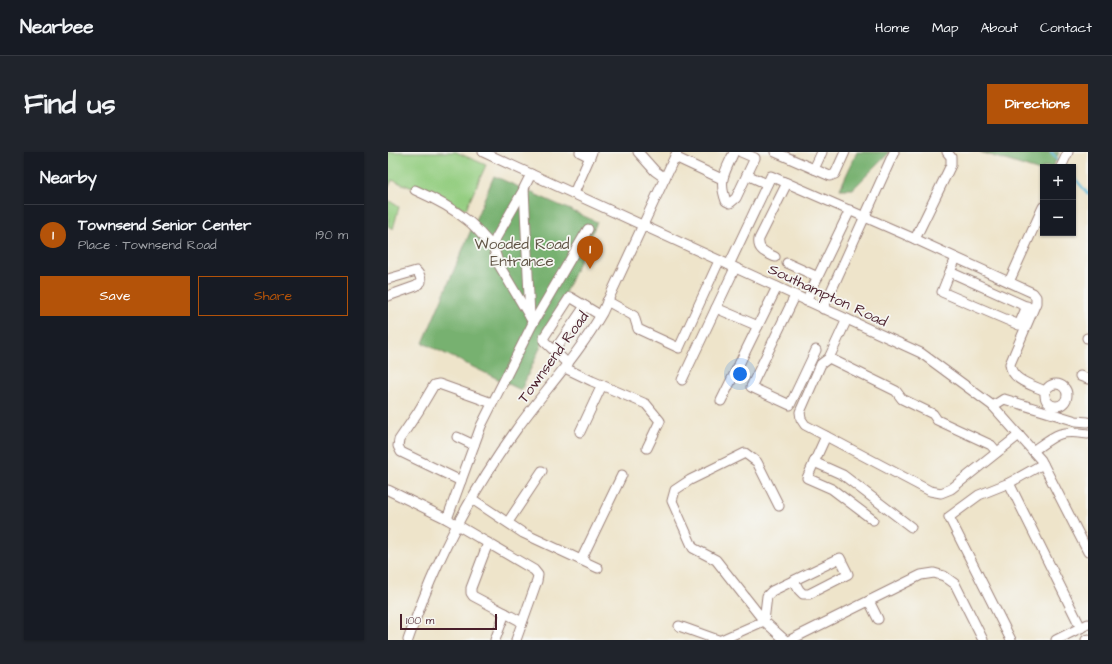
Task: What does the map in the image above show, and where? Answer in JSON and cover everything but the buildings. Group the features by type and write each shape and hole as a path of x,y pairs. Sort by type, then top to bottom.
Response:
{"street":[{"name":"Southampton Road","path":"483,152 921,354 993,406 1033,451 1043,464 1088,552"},
{"path":"574,193 591,154 580,152"},
{"path":"638,152 655,171 665,178"},
{"path":"734,152 722,179 722,190 726,201 730,202 736,198 755,158 741,152"},
{"path":"775,152 830,176 835,174 845,152"},
{"path":"814,169 822,152"},
{"path":"823,308 894,152"},
{"path":"915,240 951,164 951,157 947,152"},
{"path":"676,154 722,179"},
{"name":"Townsend Road","path":"408,640 438,564 480,482 516,430 567,366 600,315 676,154"},
{"path":"493,246 531,174"},
{"path":"746,175 767,184"},
{"path":"682,380 716,308 744,232 771,176 850,210 864,217 956,258 1033,293 1036,303 1030,308 1019,325 942,292 956,258"},
{"path":"775,257 761,250 758,245 759,239 787,183"},
{"path":"524,188 532,320"},
{"path":"415,190 433,198 467,220 493,246 499,265 532,320"},
{"path":"806,301 850,210"},
{"path":"1009,282 1040,214"},
{"name":"Townsend Road","path":"447,519 481,426 532,320 588,229"},
{"path":"744,232 759,239"},
{"path":"607,301 634,316 638,329 679,348 719,261"},
{"path":"787,263 818,277"},
{"path":"388,280 416,270 420,273 421,278 420,282 416,286 388,296"},
{"path":"950,272 1030,308"},
{"path":"721,401 777,287"},
{"path":"795,296 751,387 790,405 816,350"},
{"path":"600,315 570,297 544,337 544,342 567,366 602,385 646,404 660,421 647,448"},
{"path":"554,351 585,306"},
{"path":"716,308 758,326"},
{"path":"1030,308 1010,364 1010,369 1012,374 1016,377 1045,391"},
{"path":"847,319 829,358 821,364 800,412 801,419 805,425 930,491 941,493 951,489 1019,435"},
{"path":"829,358 896,391 902,399 933,414 937,420 991,445 997,452"},
{"path":"1057,383 1065,388 1067,399 1064,404 1051,410 1045,397 1045,391 1048,387 1057,383"},
{"path":"461,481 401,452 398,446 399,440 418,412 434,384 439,384 492,403"},
{"path":"580,432 602,385"},
{"path":"993,406 1004,399 1051,410 1076,421 1088,422"},
{"path":"1033,451 1055,435 1065,432 1088,434"},
{"path":"826,436 807,478 832,489 873,520"},
{"path":"457,437 474,445"},
{"path":"779,506 757,462 745,453 690,480 675,490 672,501 693,548 716,560 764,621 785,640"},
{"path":"814,462 843,475 911,527"},
{"path":"1011,640 949,517 979,495 1009,483 1043,464"},
{"path":"508,522 542,471"},
{"path":"581,560 622,475"},
{"path":"1009,483 1084,626 1056,640"},
{"path":"388,490 447,519 534,570 538,575 537,581 516,640"},
{"path":"472,499 523,533 598,568"},
{"path":"488,543 470,593 522,622"},
{"path":"764,621 767,596 772,591 840,558 848,574 809,594 803,594 794,581"},
{"path":"790,640 921,575 934,573 944,576 955,584 983,640"},
{"path":"869,600 878,619"},
{"path":"495,640 505,613"},
{"path":"679,626 720,640 764,621"}],"green space":[{"path":"388,152 456,152 486,165 466,209 392,180 388,188"},
{"path":"857,152 890,152 853,189 840,189"},
{"path":"980,152 1059,152 1054,164 1040,164 1040,171"},
{"name":"Wooded Road Entrance","path":"494,176 597,222 521,390 423,343"},
{"path":"388,200 399,207 393,229 388,226"}],"waterway":[{"path":"1051,152 1060,162"},
{"path":"1076,180 1088,194"}],"place":[{"name":"Townsend Senior Center","path":"590,269"}]}
